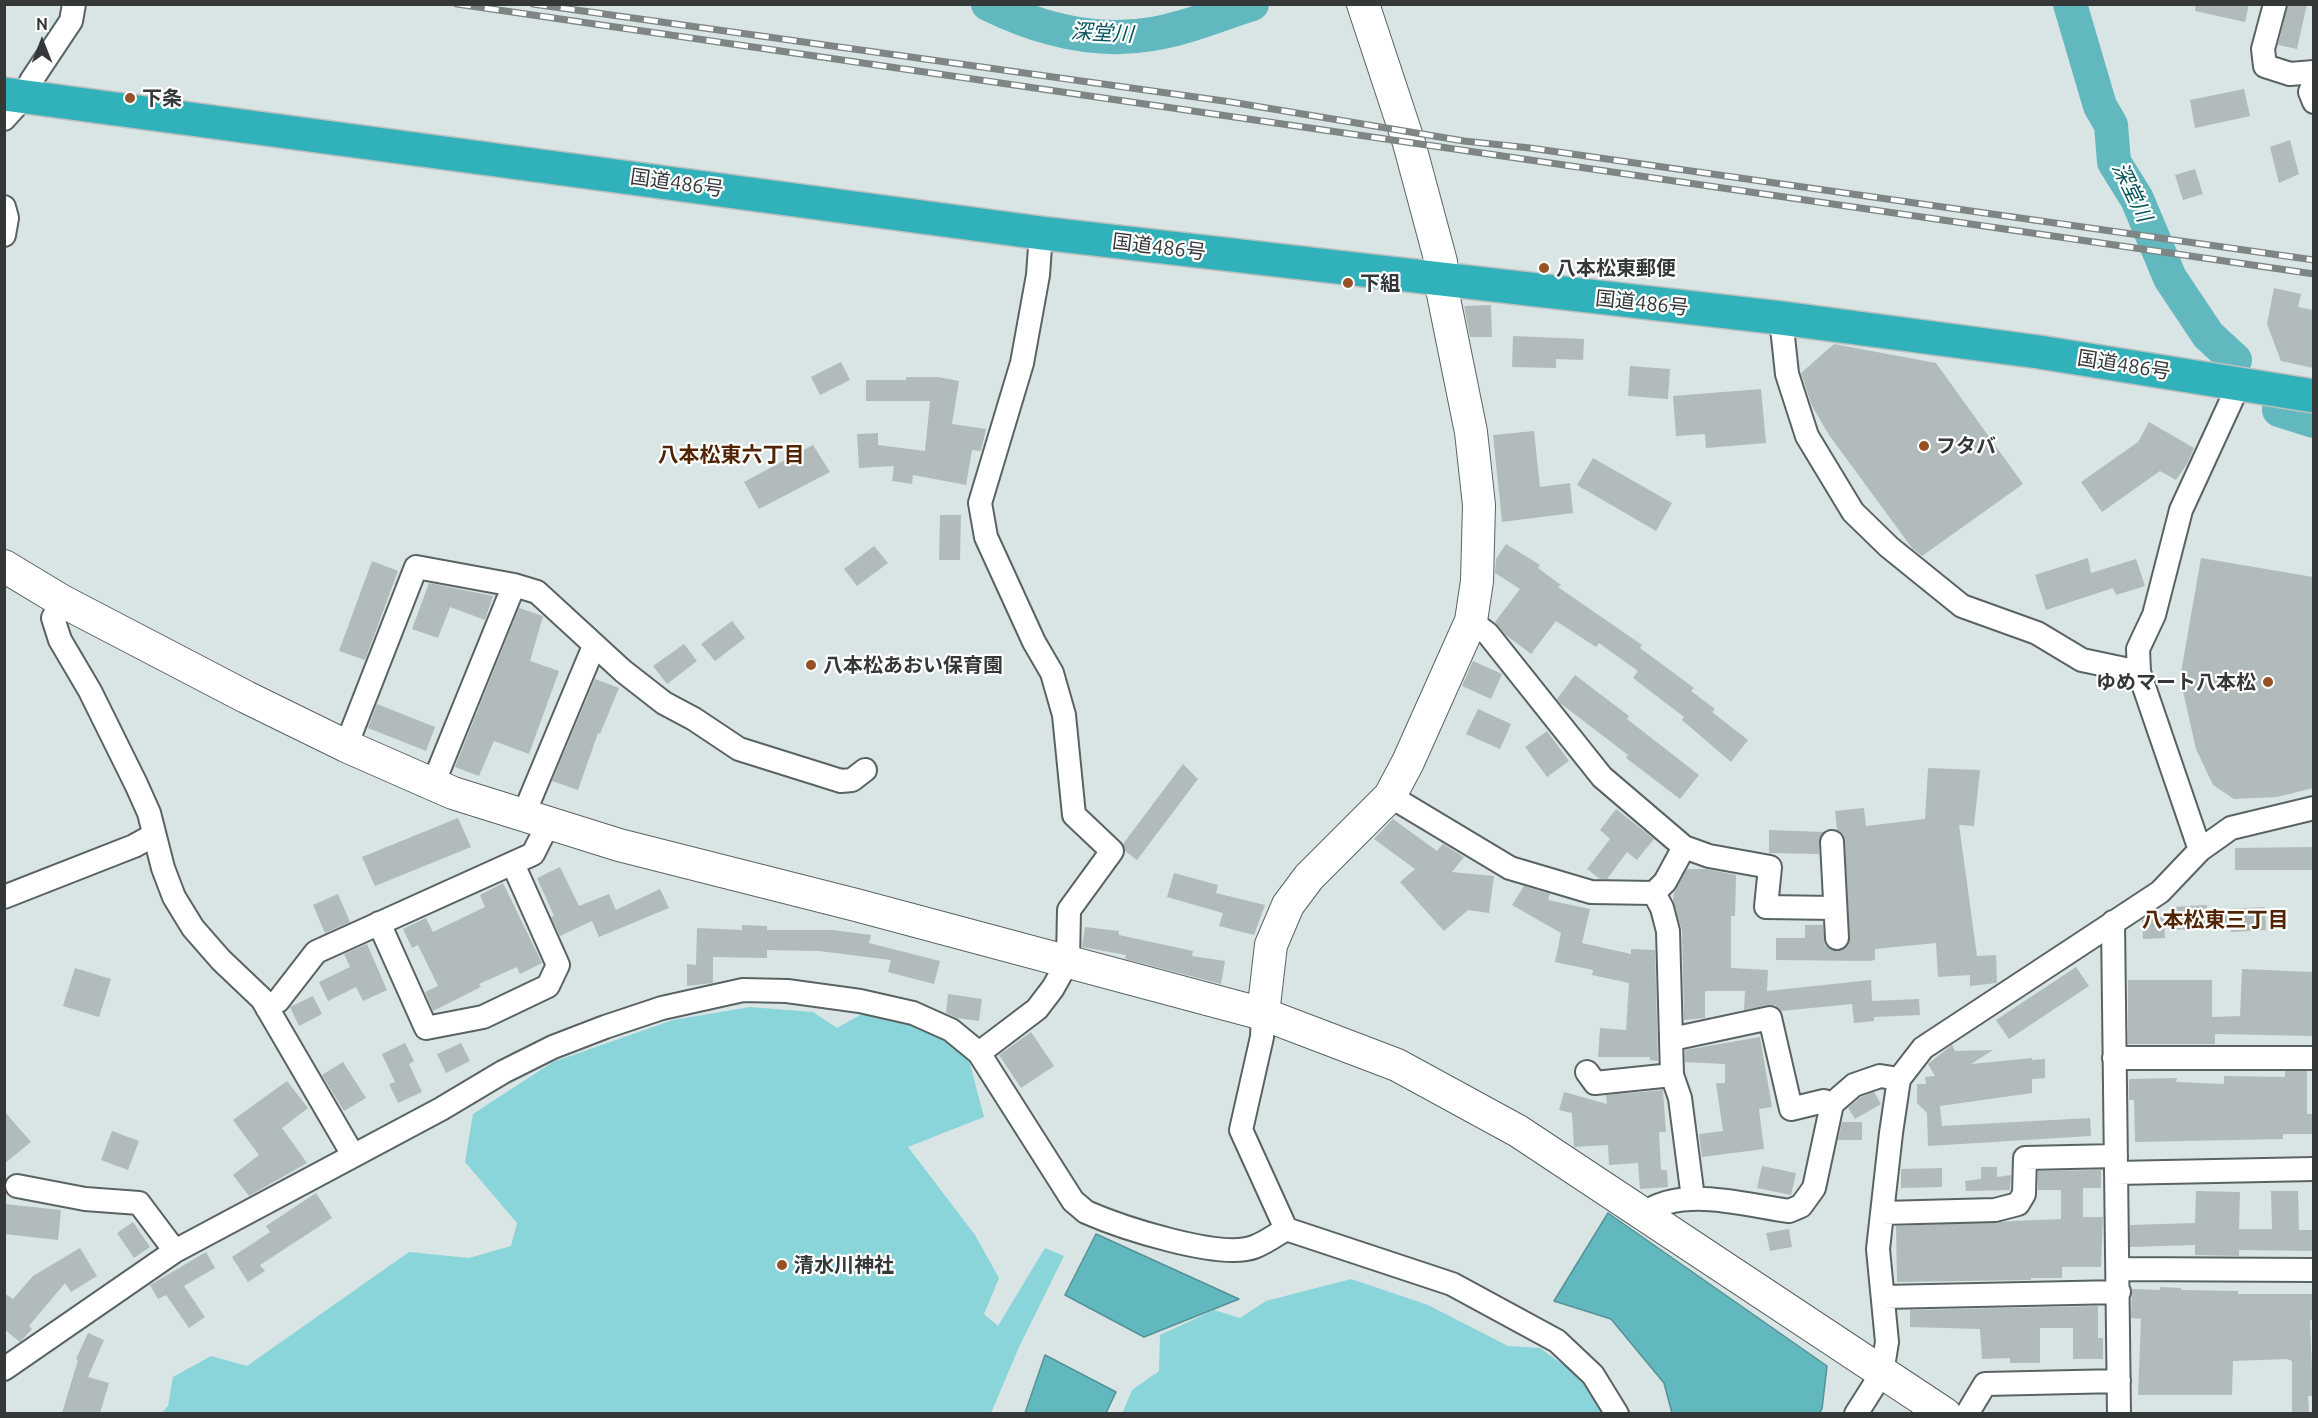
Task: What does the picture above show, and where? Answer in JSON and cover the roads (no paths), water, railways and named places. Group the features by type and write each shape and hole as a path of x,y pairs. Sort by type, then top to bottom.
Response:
{"highway":[{"name":"国道486号","path":"11,103 1041,233 1781,318 2039,352 2313,396"}],"street":[{"path":"11,103 31,81 71,21 74,4"},
{"path":"1363,4 1409,143 1441,262 1440,279 1471,432 1479,505 1477,581 1471,621 1408,762 1390,796 1309,877 1288,905 1271,945 1263,1014 1263,1037 1241,1130 1286,1229 1452,1284 1557,1341 1593,1375 1617,1413"},
{"path":"2275,4 2263,50 2265,66 2290,74 2313,72"},
{"path":"2313,82 2310,92 2313,102"},
{"path":"4,207 7,218 4,235"},
{"path":"979,1053 1037,1009 1068,961 1069,910 1112,851 1074,815 1064,715 1052,673 1034,642 986,537 980,503 1022,363 1038,275 1041,233"},
{"path":"1781,318 1787,374 1808,436 1853,512 1882,540 1962,606 2037,633 2082,660 2139,672"},
{"path":"2200,850 2139,672 2138,649 2154,615 2181,510 2239,384"},
{"path":"4,566 62,601 346,746 433,784 536,820 619,845 1263,1014 1397,1065 1518,1131 1945,1413"},
{"path":"346,746 416,567 514,585 537,592 557,608 594,646 664,703 694,719 739,749 841,781 852,780 865,770"},
{"path":"433,784 514,585"},
{"path":"62,601 53,618 60,640 90,691 136,784 174,897 193,928 221,960 262,999 353,1155"},
{"path":"1471,621 1488,634 1602,777 1684,847 1709,856 1770,867 1766,907 1835,908"},
{"path":"267,1008 278,1001 316,952 533,854 536,820 594,646"},
{"path":"1390,796 1510,868 1591,892 1654,893 1665,882 1684,847"},
{"path":"1856,1413 1882,1373 1887,1342 1878,1249 1899,1079 1923,1048 2160,892 2200,850 2231,828 2313,808"},
{"path":"4,897 134,846 154,835"},
{"path":"1832,842 1837,938"},
{"path":"380,923 426,1028 483,1017 549,986 558,965 513,864"},
{"path":"1654,893 1662,908 1668,931 1672,1075 1680,1098 1693,1198"},
{"path":"2113,922 2119,1413"},
{"path":"7,1363 175,1251 554,1047 651,1012 743,990 787,991 860,1000 913,1013 951,1030 979,1053 1073,1201 1086,1212 1189,1244 1229,1252 1254,1247 1286,1229"},
{"path":"1672,1039 1770,1018 1791,1109 1824,1101 1832,1104"},
{"path":"2115,1058 2313,1058"},
{"path":"1587,1072 1595,1083 1672,1075"},
{"path":"1643,1214 1657,1204 1693,1198 1789,1211 1801,1206 1814,1188 1832,1104 1854,1085 1880,1076 1899,1079"},
{"path":"1883,1214 1995,1210 2018,1204 2024,1194 2025,1158 2116,1164 2313,1169"},
{"path":"17,1186 85,1199 139,1203 175,1251"},
{"path":"2119,1269 2313,1270"},
{"path":"1883,1297 2119,1292"},
{"path":"1967,1413 1985,1384 2119,1381"}],"waterway":[{"name":"深堂川","path":"988,4 1047,27 1110,37 1131,37 1164,32 1252,4"},
{"name":"深堂川","path":"2070,4 2100,106 2111,125 2114,162 2137,199 2170,278 2208,335 2235,360"},
{"name":"深堂川","path":"2279,410 2314,421"}],"railway":[{"path":"457,4 2314,274"},
{"path":"533,4 1231,102 1464,141 1530,148 2314,260"}],"place":[{"name":"下条","path":"130,98"},
{"name":"八本松東郵便","path":"1544,268"},
{"name":"下組","path":"1348,283"},
{"name":"フタバ","path":"1924,446"},
{"name":"八本松あおい保育園","path":"811,665"},
{"name":"ゆめマート八本松","path":"2268,682"},
{"name":"清水川神社","path":"782,1265"}],"district":[{"name":"八本松東六丁目","path":"731,455"},
{"name":"八本松東三丁目","path":"2215,920"}]}
